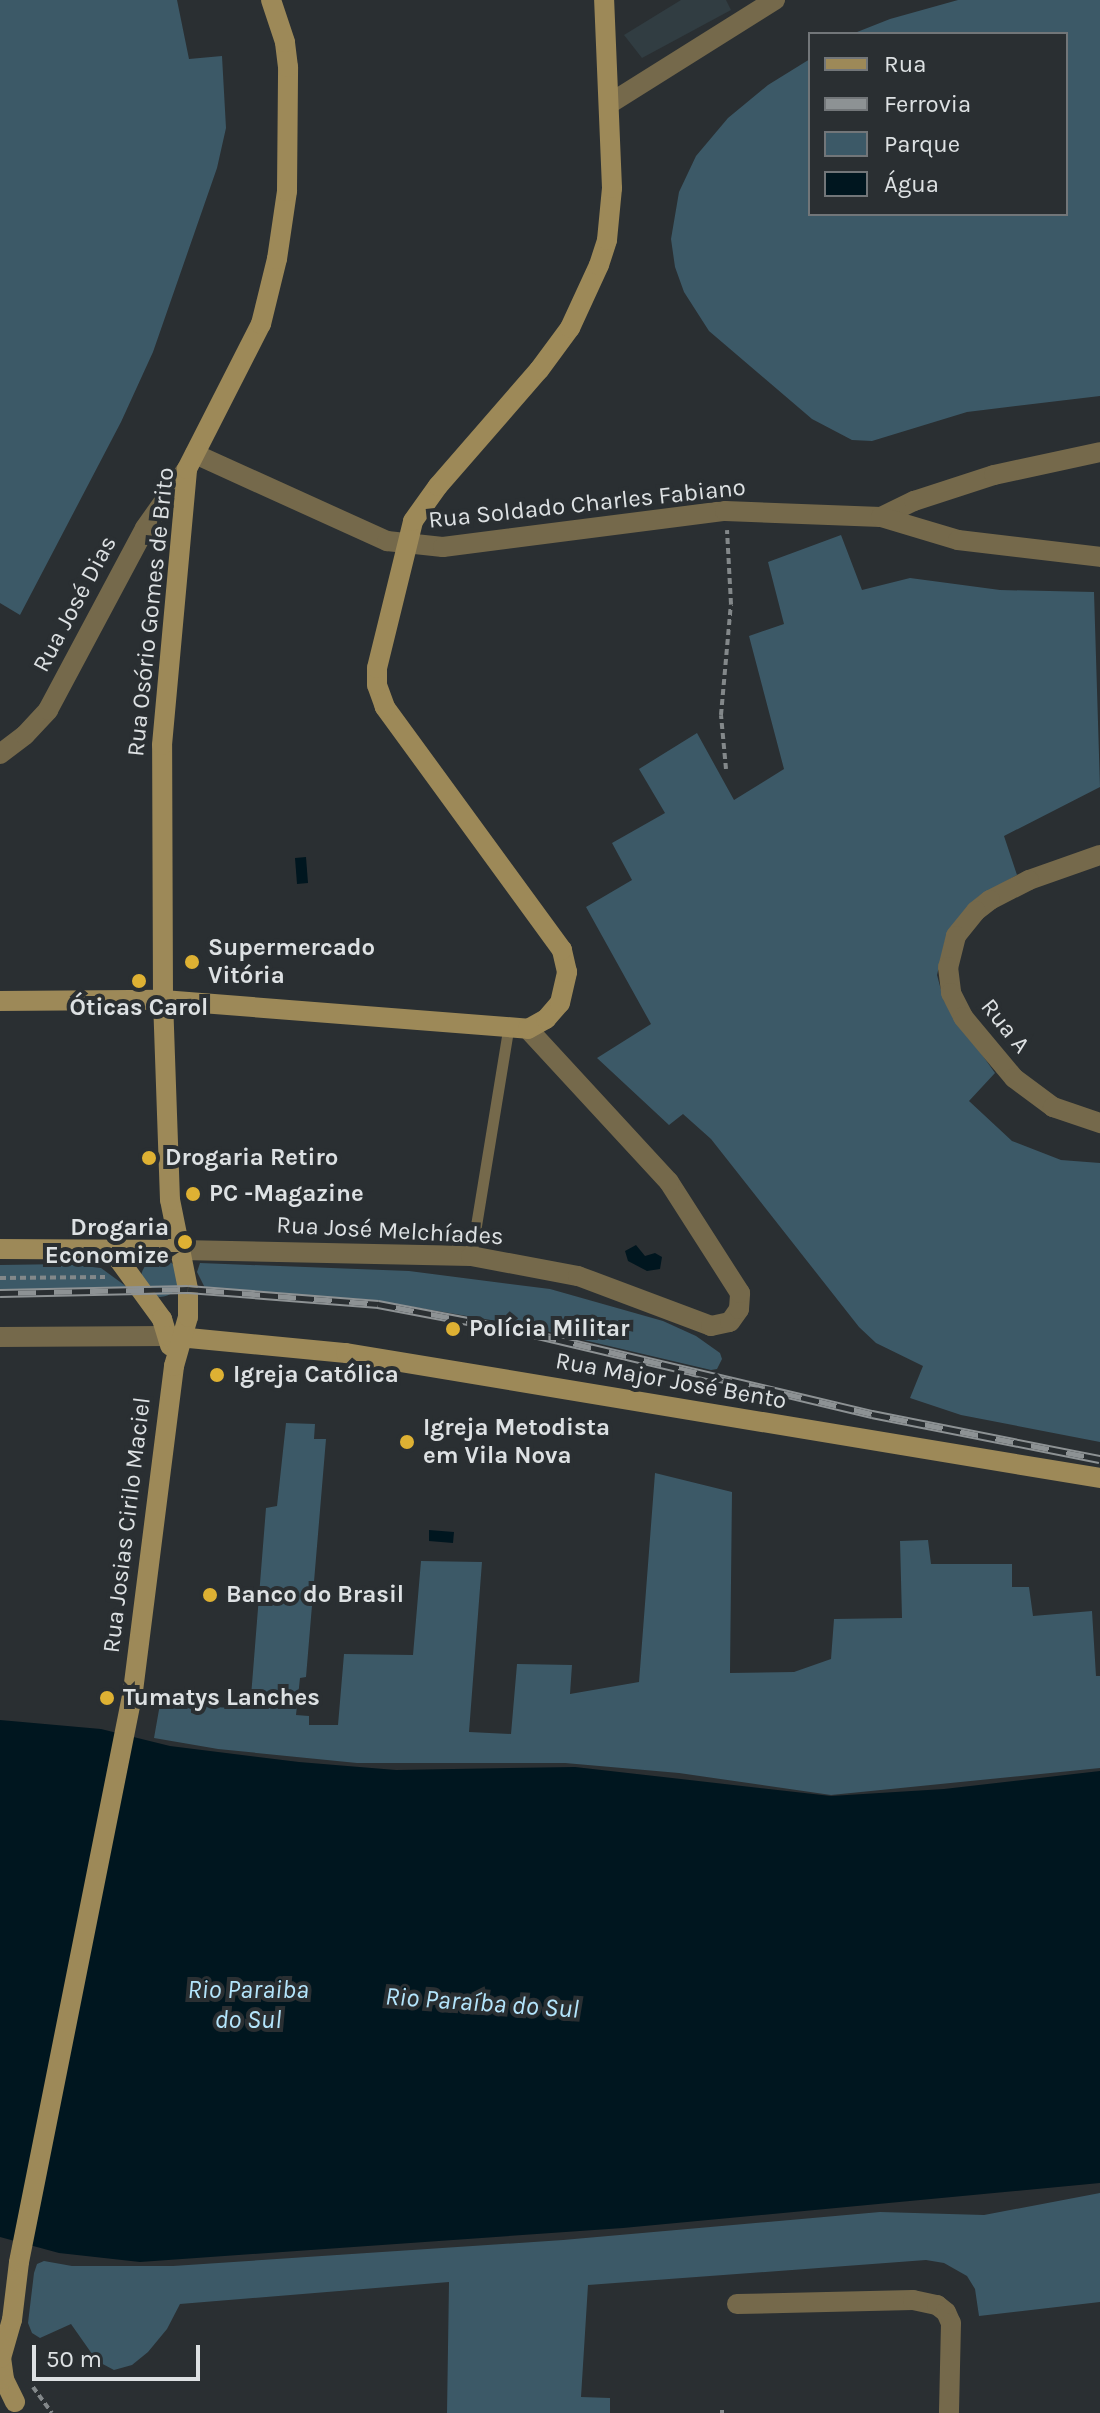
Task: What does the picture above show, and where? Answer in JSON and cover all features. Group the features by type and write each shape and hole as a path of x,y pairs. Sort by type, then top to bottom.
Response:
{"street":[{"name":"Rua Osório Gomes de Brito","path":"180,1250 170,1200 163,1000 162,745 191,462 261,324 277,259 287,191 288,67 285,42 271,0"},
{"path":"0,1001 163,1000 518,1029 555,1011 563,995 567,972 562,950 385,707 377,685 377,668 404,545 422,504 539,370 570,328 587,295 607,240 612,188 604,0"},
{"path":"609,104 772,0"},
{"name":"Rua Soldado Charles Fabiano","path":"191,462 404,545 443,547 725,511 881,517 914,501 994,475 1100,452"},
{"name":"Rua José Dias","path":"0,754 25,735 48,710 145,528 191,462"},
{"path":"881,517 958,540 1100,557"},
{"name":"Rua A","path":"1100,855 1029,880 990,900 956,936 948,967 951,993 963,1017 1014,1078 1053,1107 1100,1123"},
{"name":"Rua José Melchíades","path":"180,1250 471,1256 578,1276 711,1326 725,1325 739,1309 740,1293 669,1182 518,1029"},
{"path":"0,1249 180,1250"},
{"name":"Rua Josias Cirilo Maciel","path":"111,1249 127,1277 176,1336"},
{"name":"Rua Josias Cirilo Maciel","path":"20,2408 2,2368 12,2320 9,2278 133,1691 176,1336 189,1303 180,1250"},
{"path":"0,1337 176,1336"},
{"name":"Rua Major José Bento","path":"176,1336 346,1353 1100,1478"},
{"path":"737,2304 924,2300 937,2305 951,2323 949,2413"},
{"path":"0,2340 12,2320"},
{"path":"0,2380 20,2408"}],"lane":[{"path":"471,1256 518,1029"}],"path":[{"path":"725,511 732,584 721,715 726,769"},
{"path":"0,1278 127,1277"}],"shaded area":[{"path":"681,0 726,0 731,10 642,58 624,35"}],"green space":[{"path":"0,0 177,0 189,59 222,56 226,128 217,168 153,352 121,422 20,615 0,603"},
{"path":"958,0 1100,0 1100,396 967,412 872,441 852,440 812,419 709,331 684,292 675,267 671,239 679,192 696,156 728,118 768,85 808,60 808,216 1068,216 1068,32 857,32 890,19"},
{"path":"841,535 862,590 910,578 1000,590 1094,592 1100,787 1004,836 1017,875 978,897 945,941 937,975 944,1001 995,1073 969,1101 1012,1141 1061,1160 1100,1163 1100,1442 961,1415 910,1398 923,1366 876,1343 859,1327 711,1139 683,1114 669,1125 597,1058 651,1024 586,907 632,880 612,843 665,813 639,769 697,733 734,800 784,769 749,636 784,624 768,562"},
{"path":"160,1259 173,1265 179,1278 173,1291 160,1297 147,1291 141,1278 147,1265"},
{"path":"200,1263 409,1271 550,1289 663,1321 696,1336 720,1353 722,1359 717,1369 711,1370 520,1325 372,1300 205,1288 197,1272"},
{"path":"66,1264 101,1268 127,1287 0,1290 0,1265"},
{"path":"286,1423 315,1424 314,1439 326,1439 306,1677 300,1678 296,1715 309,1716 309,1725 338,1725 344,1654 413,1655 421,1561 482,1562 469,1732 511,1734 517,1664 572,1665 570,1694 639,1682 655,1473 732,1492 730,1673 794,1672 831,1659 834,1619 902,1618 900,1541 928,1540 931,1564 1012,1564 1012,1587 1029,1587 1033,1616 1092,1611 1096,1676 1100,1676 1100,1768 831,1795 679,1773 565,1763 357,1763 218,1749 154,1738 160,1704 250,1709 266,1508 277,1506"},
{"path":"1100,2193 1100,2302 979,2316 975,2289 967,2276 944,2263 926,2260 588,2285 581,2397 610,2398 610,2413 447,2413 449,2282 180,2304 167,2329 148,2352 132,2365 114,2370 97,2361 71,2324 40,2338 32,2333 28,2323 34,2273 37,2264 44,2261 72,2266 173,2266 563,2240 880,2212 984,2215"}],"water":[{"path":"306,857 308,883 297,884 295,858"},
{"path":"636,1245 645,1256 655,1253 662,1257 660,1269 647,1271 628,1261 625,1251"},
{"path":"429,1530 454,1532 453,1543 429,1541"},
{"name":"Rio Paraiba do Sul","path":"0,1720 101,1729 170,1746 299,1762 396,1770 575,1767 831,1796 944,1789 1100,1771 1100,2183 623,2228 140,2262 59,2253 0,2237"}],"railway":[{"path":"0,1293 188,1289 378,1304 521,1331 872,1414 1100,1459"}],"place":[{"name":"Supermercado Vitória","path":"192,962"},
{"name":"Óticas Carol","path":"139,981"},
{"name":"Drogaria Retiro","path":"149,1158"},
{"name":"PC -Magazine","path":"193,1194"},
{"name":"Drogaria Economize","path":"185,1242"},
{"name":"Polícia Militar","path":"453,1329"},
{"name":"Igreja Católica","path":"217,1375"},
{"name":"Igreja Metodista em Vila Nova","path":"407,1442"},
{"name":"Banco do Brasil","path":"210,1595"},
{"name":"Tumatys Lanches","path":"107,1698"}],"water label":[{"name":"Rio Paraíba do Sul","path":"482,2003"}]}
